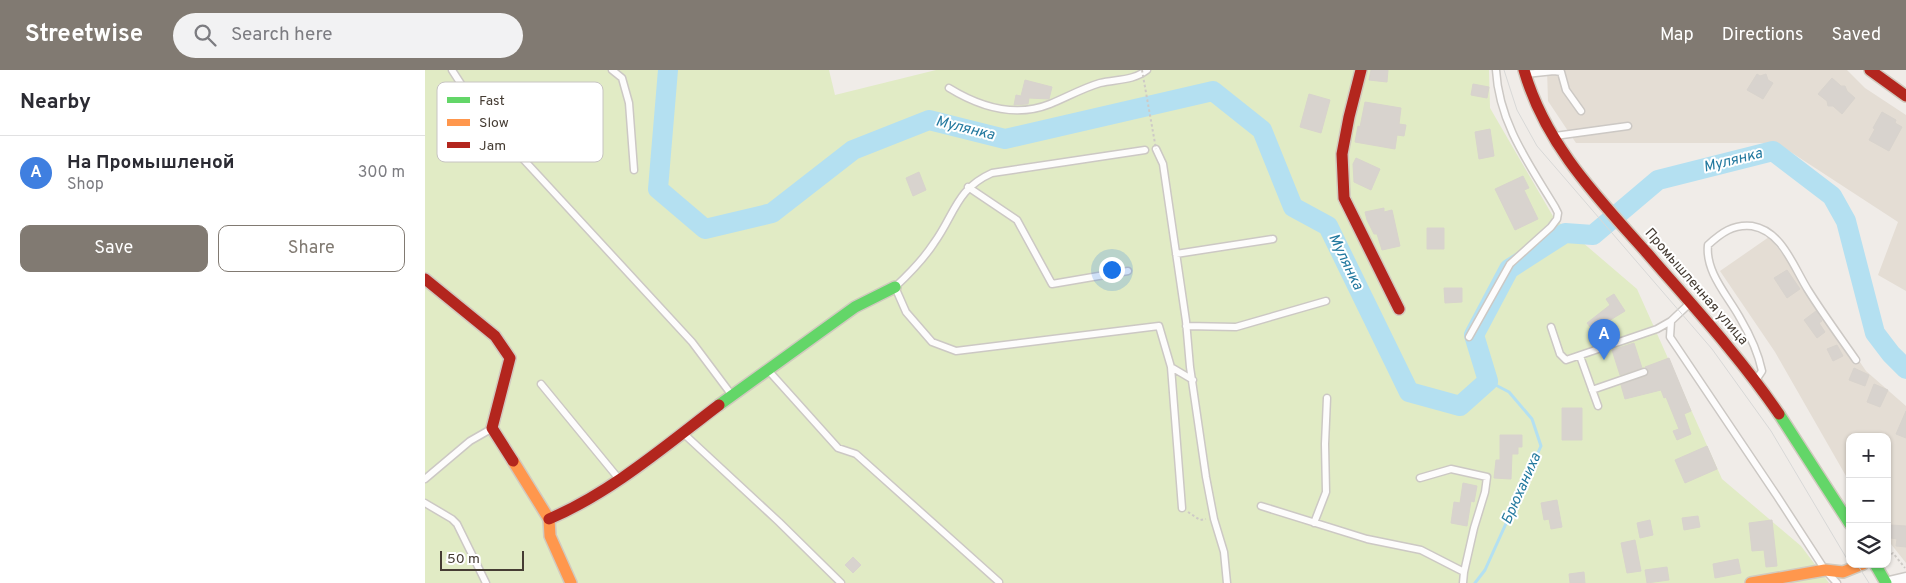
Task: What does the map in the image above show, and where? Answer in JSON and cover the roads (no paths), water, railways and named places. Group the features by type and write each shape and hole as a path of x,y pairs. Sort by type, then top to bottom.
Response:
{"street":[{"path":"1361,70 1342,154 1343,198 1399,309"},
{"path":"1870,70 1906,96"},
{"name":"Промышленная улица","path":"1524,72 1540,119 1551,136 1581,177 1756,381 1849,523"},
{"path":"425,279 495,336 510,358 492,428 549,519 550,536 571,583"},
{"path":"549,519 577,507 619,480 683,434 767,369 855,307 895,287"},
{"path":"1751,583 1825,570 1843,572 1856,568"},
{"path":"1878,568 1887,583 1906,579"}],"lane":[{"path":"452,70 459,82"},
{"path":"612,70 622,78 629,102 634,170"},
{"path":"949,88 969,100 1012,112 1049,105 1101,83 1139,77 1147,70"},
{"path":"1469,337 1510,264 1551,227 1557,219 1558,213 1517,145 1505,118 1497,86 1496,70"},
{"path":"1524,72 1558,70 1563,76 1566,90 1581,111"},
{"path":"1551,136 1628,126"},
{"path":"1156,148 1163,164 1187,326 1206,477 1214,519 1224,552 1227,583"},
{"path":"1145,150 992,172 979,179 968,187 958,200 934,244 913,270 895,287 906,312 932,342 956,351 1159,326 1171,367 1182,508"},
{"path":"526,162 692,342 732,396"},
{"path":"968,187 1017,220 1052,284 1128,271"},
{"path":"1756,381 1762,371 1759,356 1740,318 1719,284 1707,255 1708,246 1731,227 1748,226 1762,228 1775,237 1816,302 1856,360"},
{"path":"1176,254 1273,239"},
{"path":"1187,326 1236,327 1326,301"},
{"path":"1551,327 1563,358 1566,360 1657,329 1671,321 1691,303"},
{"path":"1671,321 1670,338 1825,570 1837,583"},
{"path":"1580,356 1598,406"},
{"path":"1171,367 1193,380"},
{"path":"767,369 838,448 856,454 999,582"},
{"path":"1593,390 1644,372"},
{"path":"541,384 619,480"},
{"path":"1314,523 1326,492 1325,444 1327,398"},
{"path":"425,478 470,441 492,428"},
{"path":"683,434 779,522 841,583"},
{"path":"1420,478 1451,469 1487,477 1463,583"},
{"path":"425,503 457,524 486,583"},
{"path":"1261,506 1367,540 1421,550 1464,572"}],"waterway":[{"name":"Мулянка","path":"668,70 658,189 705,229 772,213 853,150 929,120 1005,139 1213,91 1262,130 1293,207 1328,226 1409,392 1460,406 1488,381 1474,335 1509,269 1565,233 1593,235 1658,180 1773,151 1832,196 1846,221 1875,333 1891,354 1906,369"},
{"name":"Брюханиха","path":"1475,583 1485,570 1541,446 1532,419 1509,392 1488,381"}],"tram line":[{"path":"1504,70 1517,110 1537,146 1712,349 1771,431 1846,557"},
{"path":"1860,568 1869,583"}],"place":[{"name":"На Промышленой","path":"1604,360"}]}
